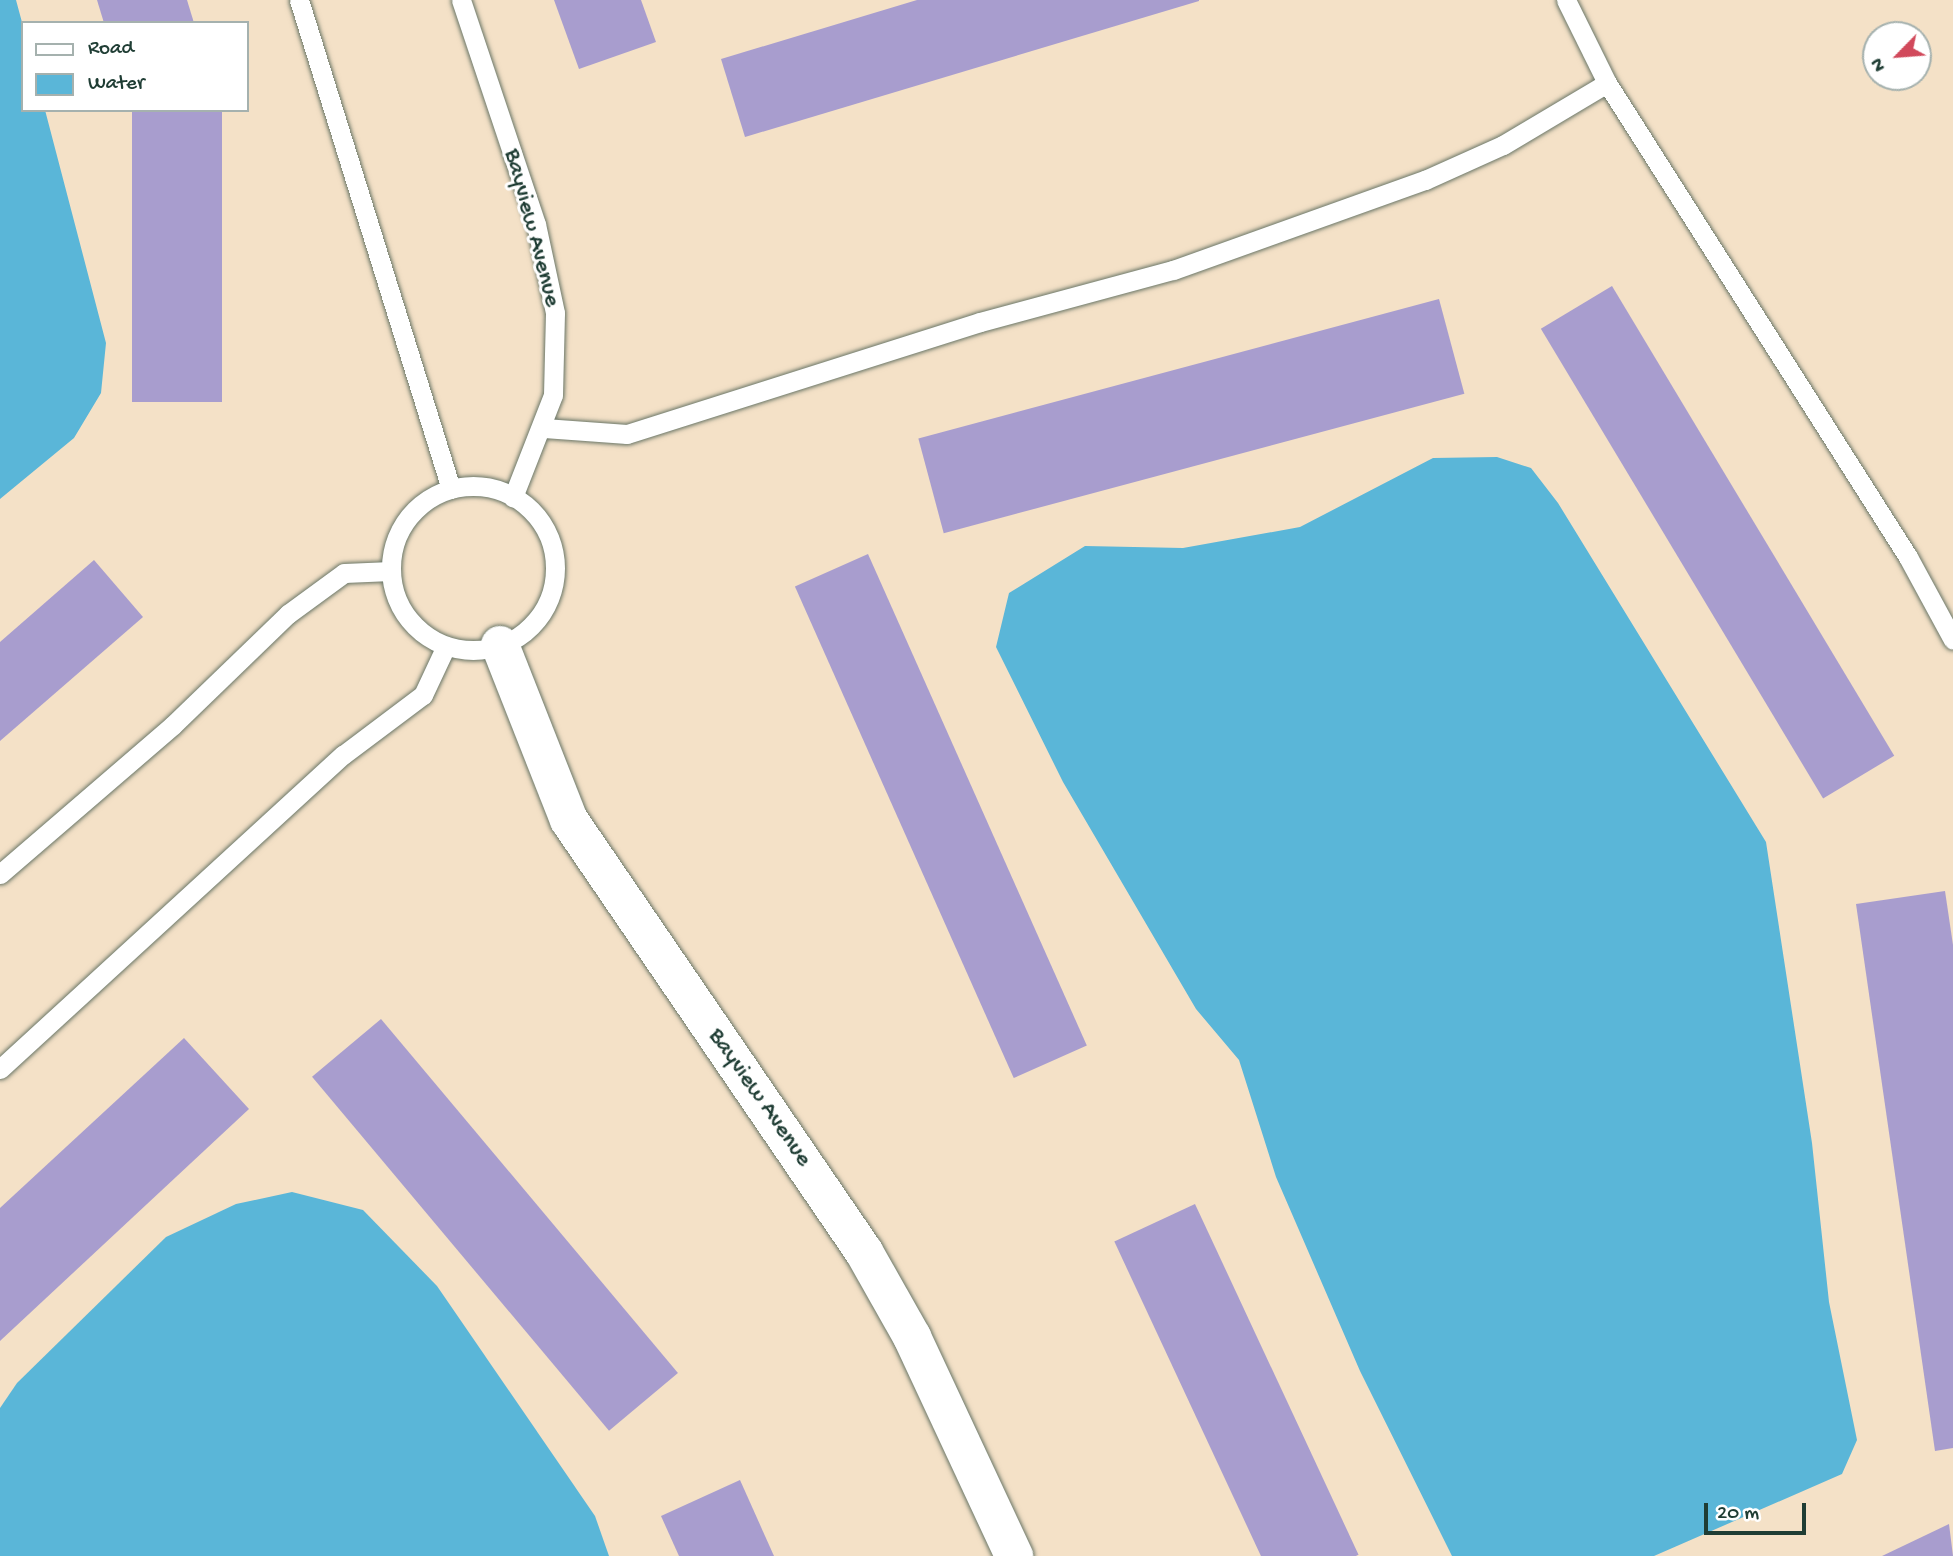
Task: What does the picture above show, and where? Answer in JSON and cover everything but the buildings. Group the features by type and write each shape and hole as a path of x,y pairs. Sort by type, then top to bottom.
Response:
{"street":[{"name":"Bayview Avenue","path":"500,645 569,820 864,1252 912,1338 1014,1556"}],"lane":[{"path":"299,0 450,489"},
{"name":"Bayview Avenue","path":"461,0 551,288 556,357 544,428 513,497"},
{"path":"1566,0 1606,83 1908,557 1953,640"},
{"path":"544,428 627,435 956,329 1173,270 1437,175 1536,128 1606,83"},
{"path":"482,487 513,497 542,526 554,575 535,623 500,645 446,646 401,609 391,570 407,519 450,489 482,487"},
{"path":"0,874 173,726 288,614 344,573 391,570"},
{"path":"0,1069 343,755 423,695 446,646"}],"water":[{"path":"0,0 16,0 22,21 21,112 46,112 106,343 101,393 74,438 0,499"},
{"path":"1497,457 1531,468 1558,503 1766,842 1812,1143 1829,1302 1857,1440 1842,1474 1654,1556 1452,1556 1360,1371 1276,1177 1239,1060 1196,1009 1063,782 996,647 1009,593 1085,546 1183,548 1300,527 1433,458"},
{"path":"292,1192 363,1210 437,1286 595,1516 609,1556 0,1556 0,1408 17,1383 166,1237 236,1204"}]}
